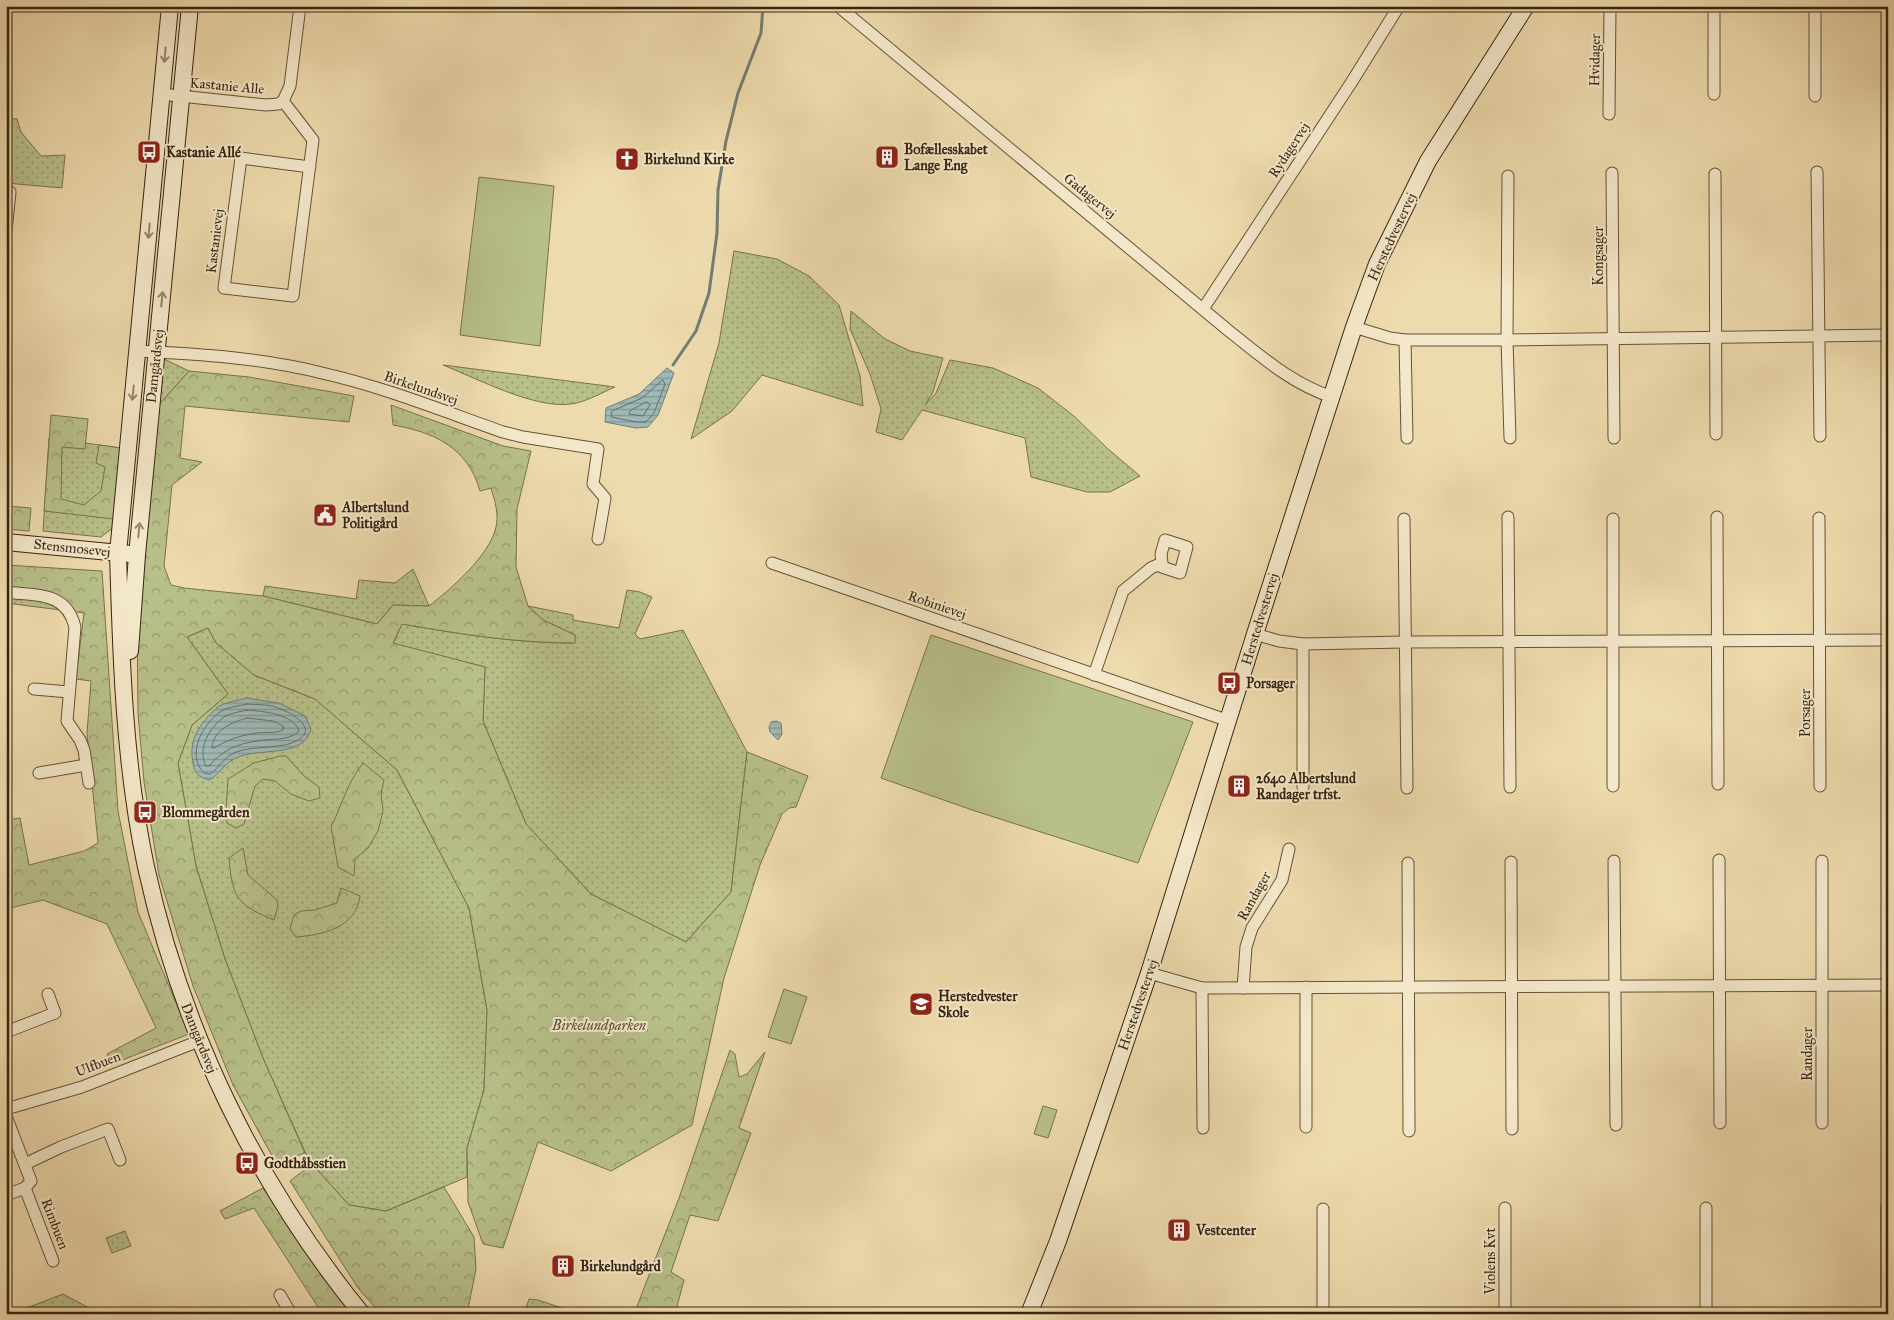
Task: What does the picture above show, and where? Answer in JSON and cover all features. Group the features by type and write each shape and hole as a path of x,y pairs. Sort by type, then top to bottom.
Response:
{"street":[{"name":"Damgårdsvej","path":"170,6 118,553 120,642 132,786 146,866 174,973 199,1041 225,1099 264,1172 318,1256 362,1314"},
{"name":"Damgårdsvej","path":"126,726 137,555 190,6"},
{"name":"Kastanie Alle","path":"161,94 266,105 283,101 290,86 300,6"},
{"name":"Gadagervej","path":"838,6 1281,373 1302,386 1332,397"},
{"name":"Rydagervej","path":"1203,309 1399,6"},
{"name":"Herstedvestervej","path":"1029,1314 1058,1241 1149,974 1255,634 1354,327 1377,264 1428,161 1526,6"},
{"name":"Hvidager","path":"1609,114 1610,6"},
{"path":"1714,6 1714,94"},
{"path":"1815,6 1815,96"},
{"name":"Kastanievej","path":"283,101 313,140 310,167 293,296 224,288 241,158 310,167"},
{"path":"1817,172 1820,436"},
{"name":"Kongsager","path":"1612,173 1614,438"},
{"path":"1715,174 1716,434"},
{"path":"1508,176 1510,438"},
{"path":"6,231 10,192"},
{"path":"1354,327 1390,338 1405,340 1888,335"},
{"path":"1405,340 1407,438"},
{"name":"Birkelundsvej","path":"138,351 286,365 376,388 503,432 598,449 593,484 605,498 598,539"},
{"path":"1508,517 1510,787"},
{"path":"1717,517 1718,784"},
{"name":"Porsager","path":"1819,518 1820,786"},
{"path":"1404,519 1406,788"},
{"path":"1613,520 1613,786"},
{"name":"Stensmosevej","path":"6,542 137,555"},
{"name":"Robinievej","path":"772,563 1229,721"},
{"path":"1094,675 1122,591 1151,568 1162,563"},
{"path":"6,592 53,597 65,605 72,616 75,628 67,721 80,740 84,750 89,783"},
{"path":"1255,634 1278,641 1303,644 1888,640"},
{"path":"1303,644 1304,787"},
{"path":"34,688 69,692"},
{"path":"40,773 86,765"},
{"name":"Randager","path":"1243,988 1246,947 1252,928 1282,880 1289,849"},
{"path":"1719,860 1720,1123"},
{"name":"Randager","path":"1822,861 1822,1123"},
{"path":"1512,862 1512,1129"},
{"path":"1614,862 1616,1125"},
{"path":"1408,863 1409,1131"},
{"path":"1149,974 1202,988 1888,985"},
{"path":"1202,988 1203,1128"},
{"path":"1306,988 1306,1127"},
{"path":"6,1032 55,1013 48,994"},
{"name":"Ulfbuen","path":"6,1109 82,1087 199,1041"},
{"path":"6,1116 31,1181 25,1188"},
{"path":"25,1164 60,1147 108,1129 120,1160"},
{"name":"Rimbuen","path":"6,1195 25,1188 53,1262"},
{"name":"Violens Kvt","path":"1505,1208 1505,1314"},
{"path":"1706,1208 1706,1314"},
{"path":"1887,1208 1888,1314"},
{"path":"1323,1209 1323,1314"},
{"path":"280,1295 291,1314"}],"green space":[{"path":"6,118 17,119 21,132 41,156 65,155 62,188 6,183"},
{"path":"479,177 554,186 540,346 460,335"},
{"path":"734,251 777,259 809,276 839,305 860,376 863,406 762,375 732,411 691,439 719,343"},
{"path":"851,311 885,339 910,351 943,358 933,392 925,405 936,393 950,360 993,368 1038,388 1075,417 1108,449 1140,476 1110,492 1087,492 1031,477 1025,438 922,410 902,440 876,432 881,409 870,374 850,329"},
{"path":"162,358 189,371 156,408"},
{"path":"443,365 615,387 571,404 541,402 507,392"},
{"name":"Birkelundparken","path":"189,371 249,377 354,396 349,422 185,406 180,458 202,462 172,485 164,566 171,585 263,596 377,624 393,605 429,606 469,571 486,549 496,527 496,508 491,488 480,491 467,463 447,444 422,432 393,425 391,405 503,446 531,451 517,509 516,567 528,606 543,620 575,635 575,643 509,640 402,624 393,643 485,667 483,721 526,824 591,894 686,942 731,892 747,752 808,776 796,807 789,808 782,814 760,865 724,978 692,1125 611,1171 538,1142 503,1248 483,1244 468,1202 467,1148 484,1090 487,1010 469,908 397,770 315,699 254,675 216,643 208,628 187,637 228,694 192,725 178,763 196,866 225,959 263,1058 305,1153 276,1163 233,1085 193,986 159,875 144,782 138,714 137,616 156,408"},
{"path":"51,415 88,419 85,449 62,447 61,499 84,505 101,491 105,467 96,463 99,445 121,448 114,519 44,511"},
{"path":"49,438 121,448 114,527 101,537 43,531"},
{"path":"6,506 31,508 29,531 6,529"},
{"path":"6,565 102,571 118,811 138,912 189,1034 112,1064 107,1054 156,1028 107,924 43,900 6,909 6,820 20,818 29,865 84,851 98,843 87,733 91,681 76,679 84,613 6,603"},
{"path":"413,569 429,606 393,605 377,624 263,596 265,586 356,599 359,580 395,583"},
{"path":"627,590 640,592 652,597 635,634 640,639 683,630 747,752 731,892 686,942 591,894 526,824 483,721 485,667 393,644 402,624 509,640 574,643 575,635 543,620 528,606 573,615 573,620 619,628"},
{"path":"208,628 216,643 254,675 315,699 397,770 469,908 487,1010 484,1090 467,1148 467,1177 386,1211 349,1205 312,1164 305,1152 263,1058 225,959 196,866 178,763 192,725 228,694 187,637"},
{"path":"931,635 1193,722 1138,863 975,811 881,778"},
{"path":"286,756 304,776 319,787 320,798 309,801 291,794 275,781 263,779 255,786 244,824 236,828 227,823 228,779 254,763"},
{"path":"363,763 384,780 381,794 383,811 378,831 368,848 355,859 354,876 338,867 331,826 350,784"},
{"path":"243,848 248,875 277,900 278,906 274,920 249,908 236,893 231,878 229,858"},
{"path":"341,888 360,896 352,916 345,923 327,932 296,937 290,929 294,915 301,911 315,910 337,903"},
{"path":"784,989 807,997 791,1044 768,1037"},
{"path":"730,1050 735,1054 739,1077 747,1074 765,1052 739,1128 751,1133 718,1221 690,1215 671,1272 684,1280 675,1314 634,1314 679,1198"},
{"path":"1043,1106 1057,1110 1048,1138 1034,1134"},
{"path":"312,1164 349,1205 386,1211 444,1187 474,1237 476,1269 467,1314 381,1314 358,1288 290,1181"},
{"path":"263,1188 318,1267 354,1314 324,1314 254,1208 225,1219 220,1211"},
{"path":"125,1231 131,1246 112,1253 106,1238"},
{"path":"63,1294 89,1308 93,1314 11,1314"},
{"path":"529,1299 538,1300 580,1314 524,1314"}],"water":[{"path":"667,368 674,373 658,415 648,427 636,428 605,422 606,408 639,394"},
{"path":"246,698 279,703 305,716 311,729 299,745 279,751 256,753 236,758 210,780 203,778 196,772 192,754 192,746 197,732 205,720 220,706"},
{"path":"771,722 781,723 782,734 778,740 770,732 769,727"}],"waterway":[{"path":"673,365 696,331 709,293 717,233 718,190 726,141 738,93 761,33 763,6"}],"place":[{"name":"Kastanie Allé","path":"149,152"},
{"name":"Bofællesskabet Lange Eng","path":"887,157"},
{"name":"Birkelund Kirke","path":"627,159"},
{"name":"Albertslund Politigård","path":"325,515"},
{"name":"Porsager","path":"1229,683"},
{"name":"2640 Albertslund Randager trfst.","path":"1239,786"},
{"name":"Blommegården","path":"145,812"},
{"name":"Herstedvester Skole","path":"921,1004"},
{"name":"Godthåbsstien","path":"247,1163"},
{"name":"Vestcenter","path":"1179,1230"},
{"name":"Birkelundgård","path":"563,1266"}]}
